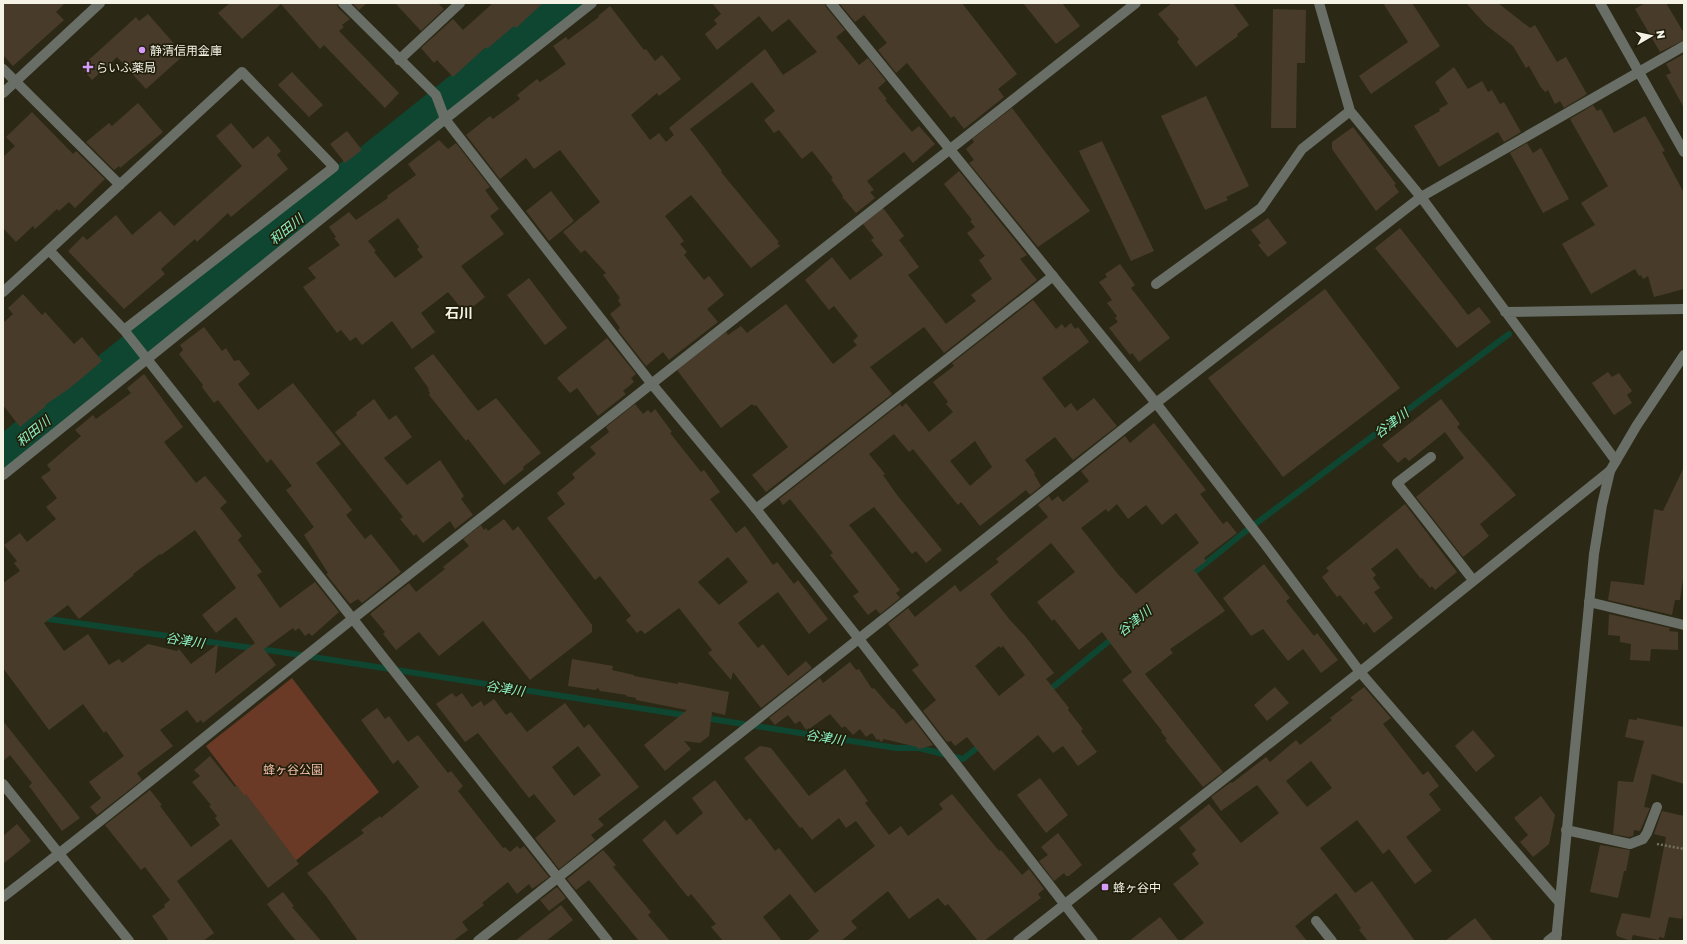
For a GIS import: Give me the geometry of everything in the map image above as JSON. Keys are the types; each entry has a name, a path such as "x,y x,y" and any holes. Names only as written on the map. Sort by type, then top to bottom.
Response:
{"street":[{"path":"3,92 100,3"},
{"path":"343,3 436,95 443,114 651,383 756,510 859,639 1093,941"},
{"path":"399,60 460,3"},
{"path":"3,475 443,114 592,3"},
{"path":"831,3 1156,403 1264,543 1360,672 1559,902"},
{"path":"3,897 651,383 1136,3"},
{"path":"1319,3 1350,111 1421,197 1616,461"},
{"path":"1600,3 1684,152"},
{"path":"478,941 1156,403 1421,197 1684,46"},
{"path":"3,69 120,185"},
{"path":"3,292 242,72 334,167 124,330"},
{"path":"1156,284 1261,208 1302,149 1350,111"},
{"path":"49,250 124,330 608,941"},
{"path":"756,510 1053,276"},
{"path":"1505,312 1684,309"},
{"path":"1548,941 1557,937 1559,902 1589,602 1595,547 1602,505 1610,471 1637,425 1684,355"},
{"path":"1431,457 1397,483 1473,580"},
{"path":"1018,941 1360,672 1610,471"},
{"path":"1589,602 1684,625"},
{"path":"3,784 60,853 129,941"},
{"path":"1566,830 1630,844 1643,839 1657,807"},
{"path":"1316,921 1332,941"}],"path":[{"path":"1643,839 1657,844 1684,849"}],"green space":[{"name":"蜂ヶ谷公園","path":"292,678 379,792 294,862 206,746"}],"building":[{"path":"3,3 65,3 56,12 64,20 13,66 3,55"},
{"path":"230,3 337,3 338,8 350,19 342,25 344,27 339,31 399,93 385,108 324,45 320,49 281,4 242,39 218,13"},
{"path":"352,3 367,3 359,10"},
{"path":"395,3 438,3 444,9 421,31"},
{"path":"493,3 543,3 516,28 514,26 487,49 486,47 453,77 437,60 434,63 421,48 453,19 463,30"},
{"path":"712,3 825,3 826,7 845,30 836,37 859,65 868,58 886,81 878,88 887,99 885,100 912,132 919,126 935,144 913,163 904,152 867,181 874,190 870,192 875,198 856,213 842,197 843,196 831,179 833,178 812,151 802,159 779,130 774,133 764,120 775,111 752,82 690,129 722,171 721,172 779,242 777,243 780,246 751,268 691,195 665,216 684,241 680,244 687,252 684,255 704,280 709,276 724,295 707,309 718,322 669,360 663,352 646,366 618,330 620,328 610,314 621,305 618,300 620,298 603,275 606,273 585,250 581,253 563,232 600,202 560,150 534,169 526,158 500,179 466,135 490,116 493,119 520,99 517,95 537,79 540,82 566,64 553,46 566,37 568,40 599,17 598,16 610,6 644,50 646,49 655,61 662,55 681,79 659,96 657,93 631,115 650,140 659,133 666,142 674,135 669,128 765,49 783,75 817,52 789,19 772,32 759,16 717,50 705,34 717,24 714,20 721,14"},
{"path":"839,3 962,3 1017,74 998,89 1004,97 964,129 954,116 951,118 907,63 896,73 878,50 887,43 864,15 855,22"},
{"path":"1023,3 1062,3 1080,26 1056,44"},
{"path":"1172,3 1233,3 1249,25 1237,34 1238,36 1196,67 1177,42 1179,39 1158,14"},
{"path":"1383,3 1412,3 1440,46 1371,94 1359,76 1408,42"},
{"path":"1466,3 1498,3 1530,28 1535,25 1557,62 1566,57 1587,94 1564,108 1560,101 1555,104 1548,90 1545,92 1540,86 1529,66 1526,68 1513,46 1486,25"},
{"path":"1645,3 1666,3 1684,33 1684,40 1660,52 1635,9"},
{"path":"1273,9 1306,10 1305,63 1297,63 1296,128 1271,128"},
{"path":"148,14 184,55 146,89 117,57 92,80 81,67 136,17 139,21"},
{"path":"1684,54 1684,108 1666,75 1671,73 1666,64"},
{"path":"1454,67 1468,89 1482,81 1488,92 1492,90 1500,104 1504,102 1521,132 1504,142 1498,132 1439,167 1414,126 1440,111 1439,109 1448,104 1435,82"},
{"path":"292,72 323,105 309,117 278,85"},
{"path":"1206,96 1249,186 1226,197 1228,200 1205,210 1161,116"},
{"path":"138,103 163,132 120,168 119,166 114,170 86,142 109,123 112,126"},
{"path":"1593,105 1597,111 1601,109 1614,133 1645,116 1665,151 1662,152 1684,193 1684,289 1654,297 1648,276 1643,279 1641,275 1639,276 1635,269 1591,294 1562,244 1595,225 1581,203 1608,186 1570,119"},
{"path":"1012,108 1090,211 1038,247 969,163 974,160 966,149 974,142 972,139"},
{"path":"32,112 73,154 76,151 105,179 75,208 69,202 59,211 57,209 35,229 33,226 16,242 3,228 3,157 15,146 6,137"},
{"path":"231,123 253,149 268,136 281,151 277,155 288,169 231,217 228,213 197,242 195,239 161,269 165,274 124,309 68,251 83,236 87,240 116,215 132,235 160,211 174,226 242,166 216,136"},
{"path":"1353,127 1396,184 1394,185 1399,192 1376,211 1332,149 1332,142"},
{"path":"347,131 362,150 345,163 330,144"},
{"path":"439,140 448,149 456,143 490,187 485,190 499,209 490,216 504,234 461,266 485,297 465,313 448,292 421,313 435,332 412,349 392,321 362,345 356,337 350,341 341,330 337,333 303,287 316,278 308,268 340,245 334,238 336,237 329,227 349,212 356,220 388,198 387,196 416,175 408,164","holes":["398,218 419,247 417,249 423,257 395,278 374,252 376,251 368,241"]},
{"path":"1102,141 1154,251 1131,261 1079,151"},
{"path":"1527,143 1533,153 1541,148 1569,199 1543,213 1510,153"},
{"path":"959,171 1027,255 1020,259 1037,280 944,353 924,327 870,367 892,394 766,492 752,475 788,447 756,405 754,406 752,404 721,428 677,370 726,332 728,335 741,326 747,333 786,304 833,364 857,345 853,341 858,336 834,306 829,310 805,280 832,257 850,280 883,255 871,240 874,238 863,224 883,208 904,236 899,240 919,267 908,275 946,324 976,301 971,295 992,279 979,260 985,256 967,233 975,227 970,221 972,220 944,184"},
{"path":"551,191 574,221 549,241 526,211"},
{"path":"1268,218 1287,243 1268,257 1258,245 1261,243 1251,230"},
{"path":"1400,228 1468,315 1479,307 1491,322 1457,348 1375,248"},
{"path":"1120,264 1135,285 1131,288 1170,338 1139,362 1132,353 1130,355 1109,328 1118,322 1115,318 1117,316 1107,303 1112,300 1099,282 1107,277 1105,274"},
{"path":"529,278 567,328 545,345 507,295"},
{"path":"1325,289 1400,388 1283,477 1208,378"},
{"path":"23,294 42,315 45,312 74,344 82,337 102,361 70,388 45,405 46,406 20,427 3,405 3,323 13,314 8,308"},
{"path":"1033,300 1056,329 1062,324 1065,328 1071,323 1075,329 1078,327 1089,342 1042,378 1065,408 1071,403 1077,411 1094,398 1117,426 1073,460 1055,437 1025,460 1035,473 1034,474 1041,486 1030,495 1026,490 980,526 961,502 958,505 913,449 909,452 894,434 869,454 885,474 883,475 897,495 942,550 926,563 916,551 912,554 874,507 849,525 900,590 896,593 900,598 880,614 876,609 868,615 853,596 859,592 830,555 833,553 790,499 783,505 779,499 900,404 902,407 906,403 929,432 953,412 946,404 948,402 933,382 954,366 952,363","holes":["975,441 992,467 970,486 950,461"]},
{"path":"204,327 222,351 226,348 234,361 239,360 250,374 238,384 258,410 293,383 341,444 316,463 352,510 346,515 365,539 371,534 401,572 362,603 358,599 350,604 326,574 328,573 304,535 314,527 286,490 292,486 271,459 267,463 218,400 214,403 202,387 203,385 179,354 183,350 180,345"},
{"path":"607,338 636,374 631,378 634,382 623,391 626,394 598,416 577,388 570,393 557,378"},
{"path":"433,354 478,411 496,398 541,453 504,485 468,439 466,441 429,395 429,389 414,368"},
{"path":"1608,372 1612,377 1619,373 1632,391 1627,395 1632,403 1614,415 1592,383"},
{"path":"144,374 183,427 164,442 196,483 205,476 227,502 220,508 242,536 238,540 262,572 257,575 280,608 315,582 339,612 312,636 309,633 305,636 299,628 295,631 293,628 264,649 276,665 203,723 201,720 197,723 187,710 160,730 173,746 137,773 142,780 97,815 90,807 101,798 89,782 124,756 106,731 104,733 83,704 49,730 3,668 3,583 20,571 14,563 17,561 4,545 20,533 27,542 56,519 46,507 57,498 41,477 51,470 47,465 81,436 75,430 93,415 96,419 131,393 127,388","holes":["195,530 236,588 202,615 216,633 236,617 255,643 215,674 218,644 191,664 179,649 177,651 148,644 122,663 119,659 109,665 88,634 64,651 44,623 68,605 79,619 134,575 133,574"]},
{"path":"374,399 389,420 396,415 412,437 384,458 407,485 440,460 464,496 461,499 473,515 455,529 450,521 423,543 416,534 414,536 400,519 403,517 335,432 357,415 356,413"},
{"path":"1441,399 1460,424 1457,427 1516,495 1480,524 1489,536 1463,557 1416,497 1464,458 1445,432 1409,461 1405,457 1398,463 1382,445"},
{"path":"635,404 643,414 648,410 651,413 655,409 672,432 670,433 701,472 704,470 720,492 710,499 736,533 745,526 773,565 777,562 794,584 798,580 828,619 809,634 778,592 738,623 758,648 763,644 788,676 806,661 812,668 761,708 733,672 731,680 708,653 712,650 679,608 645,634 641,630 637,633 626,620 631,616 600,576 595,580 547,518 565,504 557,493 575,478 572,474 596,454 590,447 609,432 606,427","holes":["728,557 748,582 719,605 698,582"]},
{"path":"1154,423 1206,490 1200,494 1223,524 1227,521 1237,533 1204,558 1206,561 1194,570 1225,611 1170,649 1173,653 1145,674 1223,772 1203,787 1165,740 1167,739 1161,732 1162,731 1122,680 1132,672 1102,632 1079,650 1054,619 1052,621 1037,602 1075,572 1051,543 990,594 1054,673 1046,679 1069,708 1068,710 1083,729 1081,731 1097,752 1078,766 1063,746 1053,753 1038,735 994,771 967,737 955,746 951,741 947,742 923,711 936,700 912,670 919,665 888,624 908,608 915,617 955,585 960,592 999,562 996,559 1048,517 1038,505 1049,496 1052,501 1058,496 1063,502 1089,481 1081,471 1125,436 1130,443","holes":["1117,504 1128,519 1146,505 1162,525 1176,513 1199,543 1136,594 1121,578 1081,528 1106,509 1108,512","999,646 1001,648 1003,646 1025,675 999,696 975,666"]},
{"path":"1684,467 1684,572 1680,600 1675,600 1672,615 1608,600 1611,581 1644,585 1654,509 1663,511"},
{"path":"1405,504 1457,572 1435,590 1432,586 1430,588 1422,578 1421,579 1397,548 1371,569 1376,575 1373,578 1380,588 1374,592 1393,618 1374,633 1366,622 1364,625 1340,595 1337,597 1322,577 1329,571 1326,568"},
{"path":"504,519 513,531 518,526 592,625 592,632 530,680 483,621 439,656 419,632 396,650 383,634 385,632 370,614 409,583 416,592 445,569 443,567 469,546 463,539 481,525 484,530 486,528 488,531"},
{"path":"1264,564 1290,598 1286,601 1314,636 1317,633 1338,660 1321,673 1303,649 1288,661 1263,629 1251,636 1223,598"},
{"path":"1609,614 1670,628 1669,631 1678,632 1678,650 1651,649 1650,661 1630,660 1631,644 1620,642 1620,636 1608,635"},
{"path":"572,659 613,666 612,670 634,676 678,684 678,682 729,692 725,715 712,712 709,736 700,743 684,741 691,749 665,771 644,745 687,710 636,700 636,698 625,696 627,695 600,691 598,688 595,690 568,686"},
{"path":"850,662 856,670 859,669 872,689 874,688 906,724 913,719 933,745 919,749 917,747 884,739 881,742 879,739 877,740 872,733 866,737 860,729 853,735 845,726 842,728 830,714 806,730 800,721 795,724 788,715 775,725 769,718 820,678 823,683"},
{"path":"1275,687 1289,703 1267,721 1254,705"},
{"path":"1364,687 1391,718 1383,724 1423,775 1428,771 1439,786 1429,794 1441,810 1406,837 1432,871 1415,884 1389,849 1383,854 1357,820 1320,848 1355,893 1372,881 1415,941 1368,941 1359,930 1361,928 1336,893 1295,926 1307,941 1181,941 1204,923 1173,884 1199,864 1192,854 1196,850 1179,828 1209,804 1241,843 1279,813 1257,785 1221,811 1211,797 1266,757 1270,762 1296,740 1300,745 1332,720 1330,718 1353,700 1350,698","holes":["1311,761 1332,788 1307,807 1286,781"]},
{"path":"452,693 456,697 462,693 472,707 481,701 484,706 494,699 506,715 511,712 527,732 565,703 584,728 589,724 639,787 598,819 604,825 591,835 595,840 559,869 535,838 556,821 534,794 529,798 478,733 465,742 436,704","holes":["578,746 601,775 574,796 552,767"]},
{"path":"377,708 385,719 389,716 408,742 418,735 448,773 451,771 463,786 458,791 503,848 505,847 510,852 517,846 520,849 524,846 549,877 532,889 529,884 517,894 508,882 482,903 484,905 462,922 468,930 453,941 358,941 326,896 307,873 364,833 361,830 380,816 381,818 419,787 398,760 393,764 361,720"},
{"path":"1637,718 1684,727 1684,784 1652,774 1644,807 1650,808 1640,831 1634,830 1633,836 1629,837 1613,834 1618,781 1633,782 1644,741 1625,737 1629,719 1637,720"},
{"path":"3,721 80,818 62,831 29,786 32,783 10,755 3,761"},
{"path":"1473,730 1495,756 1476,772 1455,746"},
{"path":"760,746 771,748 809,796 845,769 868,801 865,803 889,835 901,826 908,836 943,809 939,804 952,794 999,851 1001,850 1022,875 1029,869 1044,889 1038,894 1041,898 984,941 978,941 948,904 945,906 938,898 909,919 888,891 851,921 857,928 841,941 807,941 819,931 790,894 763,917 782,941 723,941 711,927 716,924 691,894 688,897 642,840 665,820 677,835 703,813 692,798 715,780 746,821 750,818 775,851 779,848 815,893 875,846 856,821 846,828 839,818 812,840 802,827 800,828 744,758"},
{"path":"210,756 235,787 237,785 244,795 246,794 299,864 268,888 231,839 177,881 214,933 203,941 169,941 152,916 165,907 164,905 170,900 145,867 141,870 105,825 150,790 162,805 160,806 191,847 220,825 215,818 217,816 209,806 211,805 192,782 200,776 194,770"},
{"path":"1040,778 1068,815 1046,833 1017,795"},
{"path":"1541,796 1555,815 1549,844 1533,857 1520,842 1528,835 1514,818"},
{"path":"1662,811 1684,816 1684,910 1682,919 1669,917 1664,938 1659,937 1659,940 1633,935 1631,941 1617,936 1616,932 1622,913 1650,918 1666,837 1654,834"},
{"path":"17,824 31,841 3,864 3,836"},
{"path":"1058,833 1082,865 1069,876 1066,876 1064,873 1054,881 1039,861 1048,855 1041,847"},
{"path":"1600,845 1630,850 1626,871 1624,871 1618,898 1590,892"},
{"path":"603,850 616,865 613,867 651,912 648,915 670,941 639,941 589,880 576,890 567,879"},
{"path":"557,887 566,898 549,911 540,900"},
{"path":"283,892 294,906 292,907 321,941 296,941 286,929 267,904"},
{"path":"561,905 573,920 546,941 515,941"},
{"path":"1160,917 1179,941 1129,941"},
{"path":"1475,918 1493,941 1445,941"}],"waterway":[{"name":"和田川","path":"3,455 570,3"},
{"name":"谷津川","path":"1190,576 1242,534 1509,334"},
{"name":"谷津川","path":"42,618 281,652 690,716"},
{"name":"谷津川","path":"1047,692 1114,637"},
{"name":"谷津川","path":"705,718 896,748 919,748 963,759 982,744"}],"place":[{"name":"静清信用金庫","path":"142,50"},
{"name":"らいふ薬局","path":"88,67"},
{"name":"蜂ヶ谷中","path":"1105,887"}],"district":[{"name":"石川","path":"459,312"}]}
